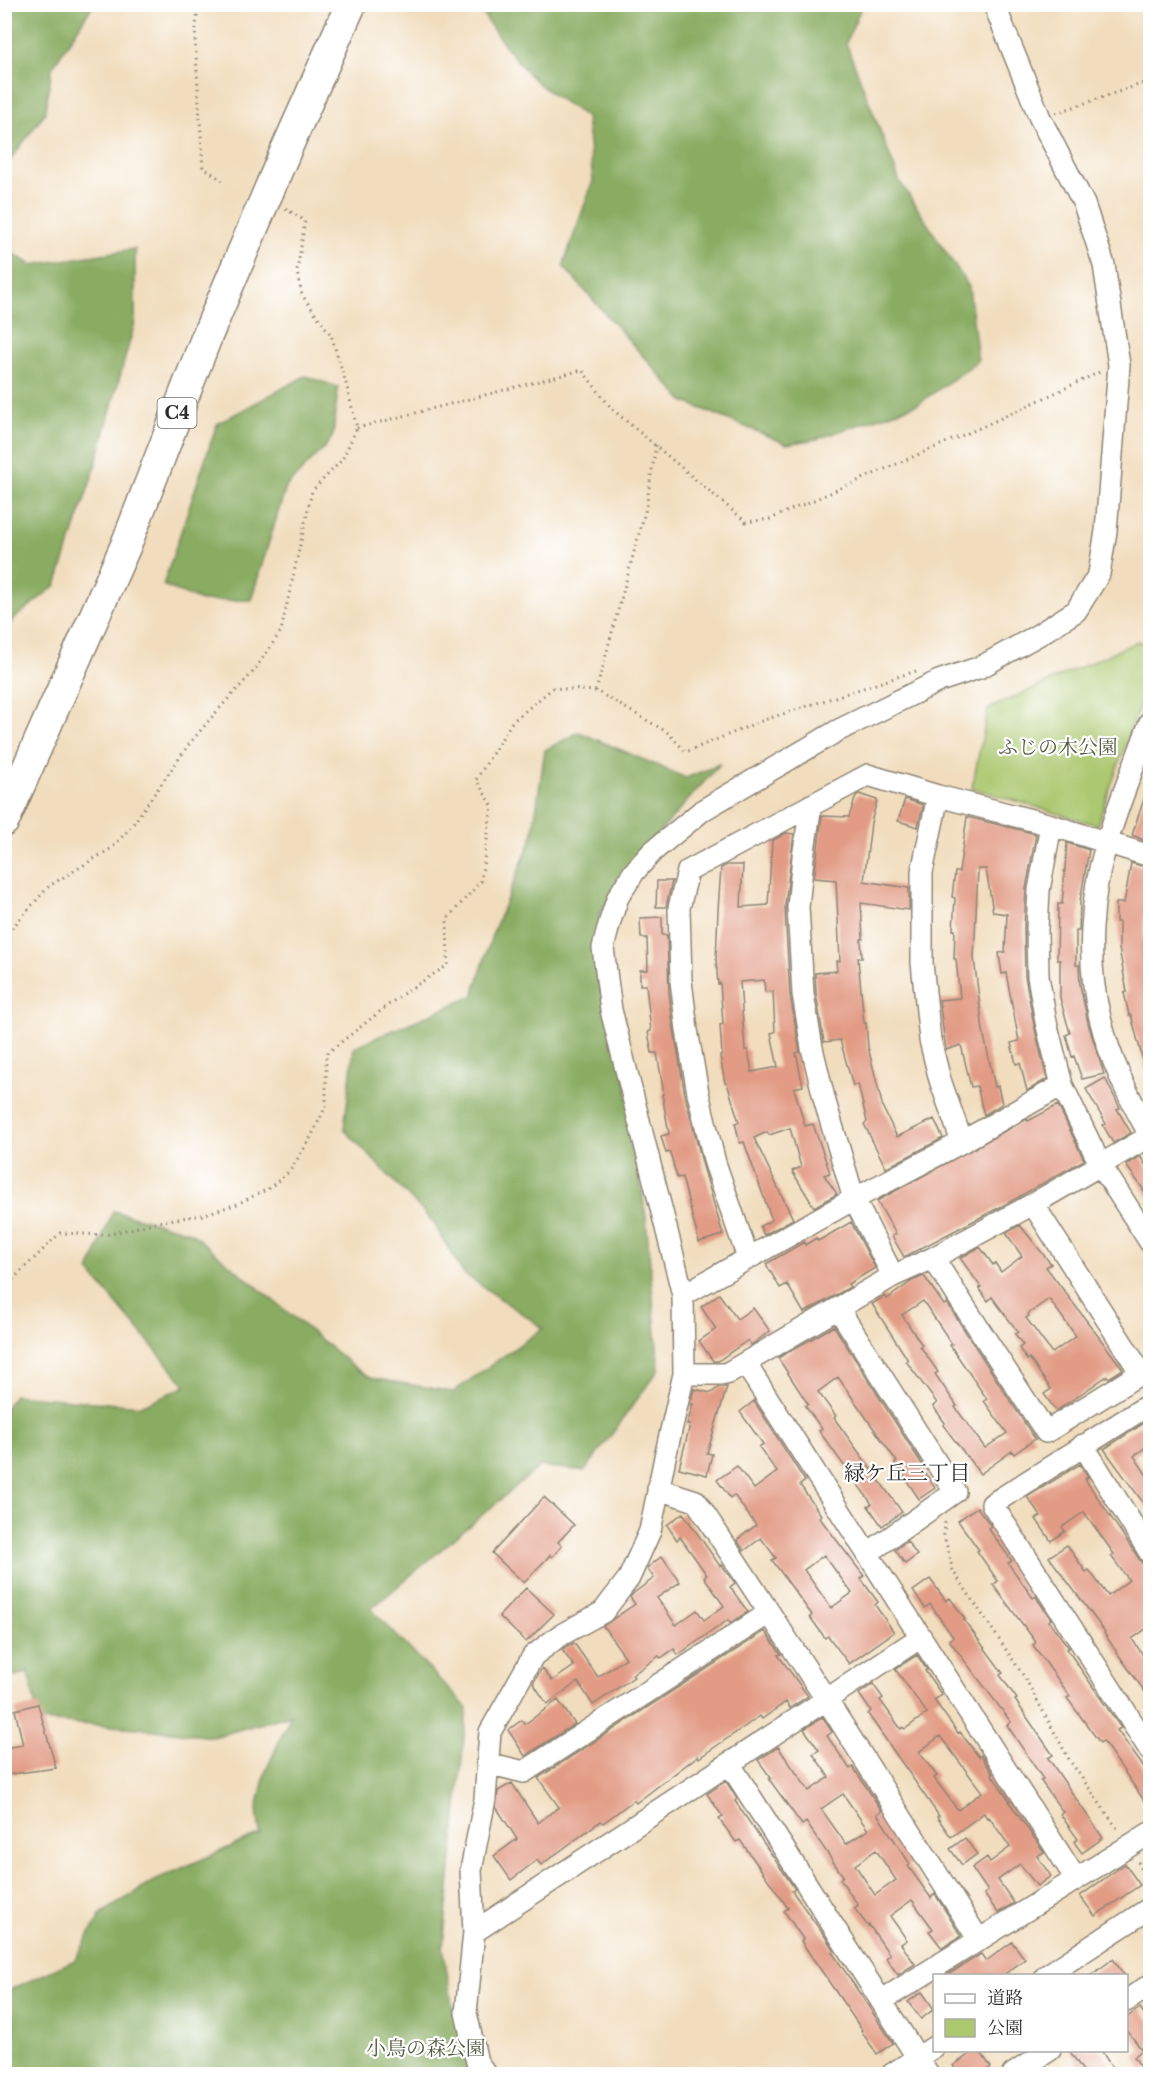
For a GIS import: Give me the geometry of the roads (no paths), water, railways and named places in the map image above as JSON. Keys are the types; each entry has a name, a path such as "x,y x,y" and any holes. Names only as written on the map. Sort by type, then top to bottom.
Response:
{"highway":[{"name":"C4","path":"4,821 126,545 207,336 351,4"}],"street":[{"path":"486,2074 477,2062 466,2013 474,1932 471,1870 485,1799 490,1732 533,1656 559,1636 603,1612 629,1578 650,1531 684,1374 683,1295 611,1010 603,948 618,897 634,872 653,851 703,810 837,731 939,681 981,667 1038,635 1077,611 1099,574 1105,542 1119,365 1104,265 1084,204 1040,118 994,4"},
{"path":"684,1374 726,1374 893,1276 933,1258 1033,1204 1150,1135 1130,1099 1111,1056 1093,977 1095,899 1107,842 1150,722"},
{"path":"748,1258 715,1163 698,1094 681,981 679,908 687,871 868,775 938,796 1051,825 1150,856"},
{"path":"938,796 922,873 921,963 930,1040 940,1080 962,1143"},
{"path":"811,806 798,907 803,994 812,1048 825,1102 854,1199 893,1276"},
{"path":"1051,825 1039,890 1038,976 1046,1022 1062,1085 1100,1164 1150,1242"},
{"path":"683,1295 854,1199 962,1143 1062,1085"},
{"path":"933,1258 1046,1432 1141,1373 1033,1204"},
{"path":"838,1308 955,1492 868,1553"},
{"path":"745,1363 1076,1880"},
{"path":"1150,1404 992,1504 1150,1750"},
{"path":"1083,1445 1150,1553"},
{"path":"658,1490 696,1501 826,1699 979,1940"},
{"path":"487,1763 524,1772 770,1613"},
{"path":"474,1932 921,1637"},
{"path":"729,1763 881,2001 927,2060 892,2074"},
{"path":"881,2001 1150,1833"},
{"path":"1049,1974 1150,1908"},
{"path":"1128,2000 1150,1985"},
{"path":"1013,2074 1047,2052"}],"district":[{"name":"緑ケ丘三丁目","path":"907,1473"}],"park label":[{"name":"ふじの木公園","path":"1058,747"},
{"name":"小鳥の森公園","path":"426,2048"}]}
